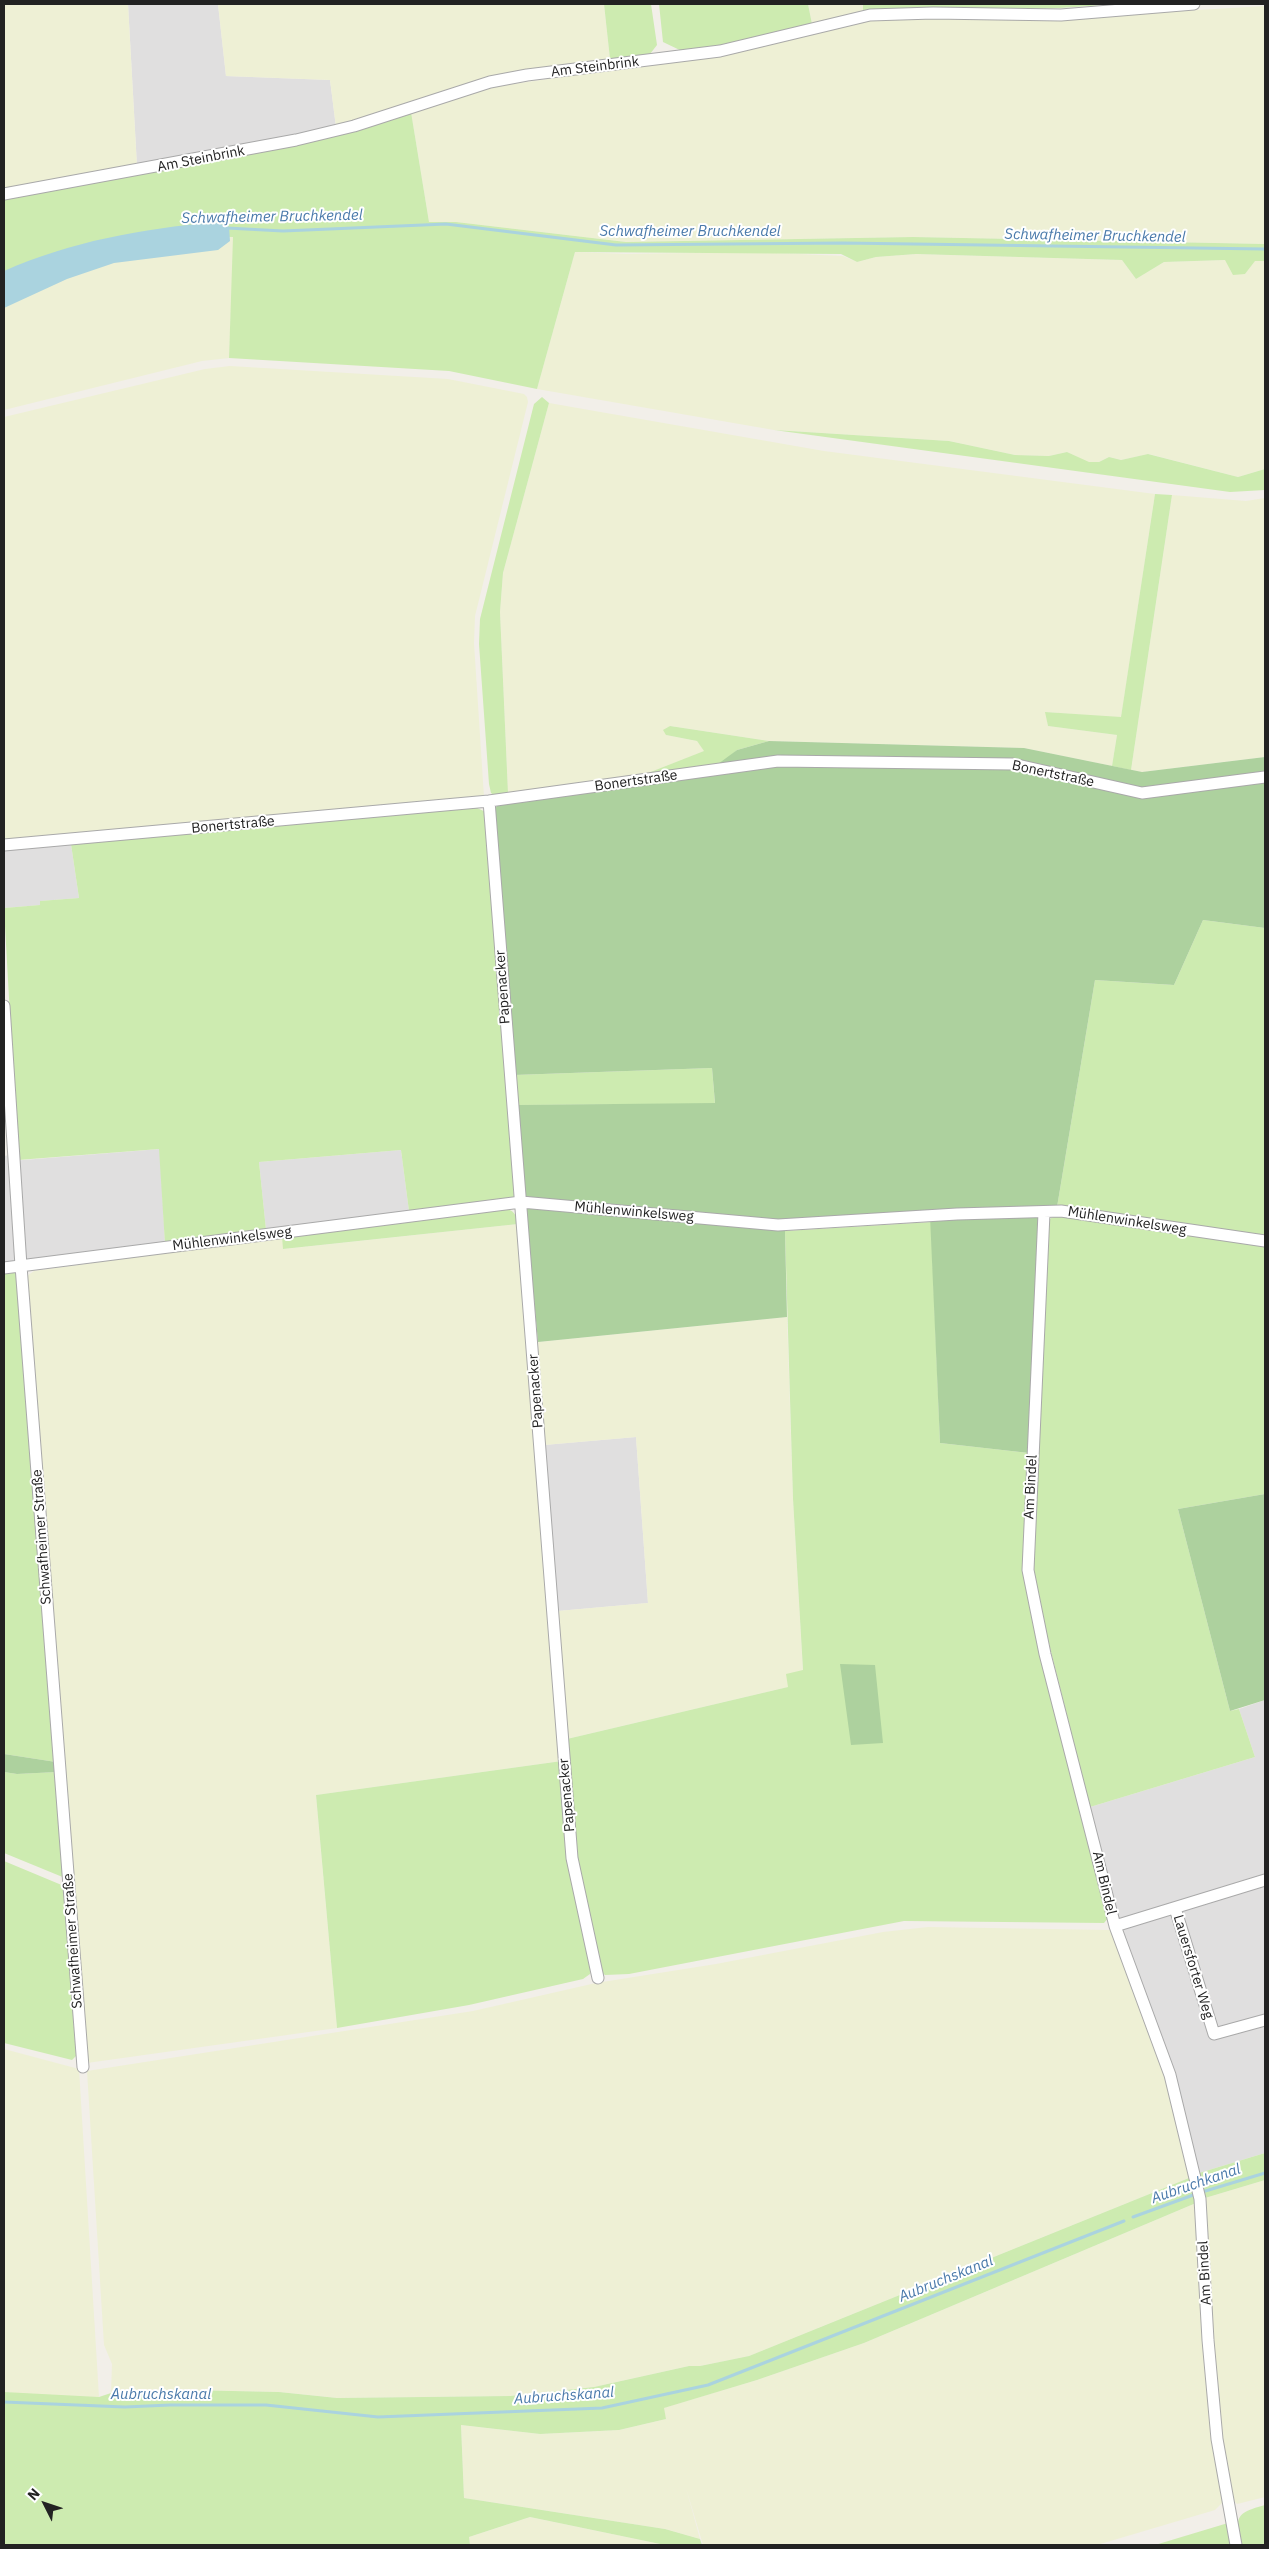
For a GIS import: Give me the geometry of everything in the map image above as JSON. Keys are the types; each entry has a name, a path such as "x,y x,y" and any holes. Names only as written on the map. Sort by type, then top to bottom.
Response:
{"street":[{"name":"Am Steinbrink","path":"4,194 296,140 354,126 490,82 527,75 720,51 870,15 933,13 1061,15 1194,4"},
{"name":"Bonertstraße","path":"4,845 489,801 778,761 1013,764 1142,793 1265,777"},
{"name":"Papenacker","path":"489,801 572,1858 598,1978"},
{"name":"Schwafheimer Straße","path":"4,1006 21,1266 83,2068"},
{"name":"Mühlenwinkelsweg","path":"4,1268 521,1202 778,1225 957,1214 1044,1213 1061,1211 1265,1241"},
{"name":"Am Bindel","path":"1044,1213 1028,1570 1045,1654 1115,1926 1170,2075 1200,2198 1208,2340 1217,2439 1236,2545"},
{"path":"1115,1926 1265,1880"},
{"name":"Lauersforter Weg","path":"1175,1908 1214,2034 1265,2020"}],"shaded area":[{"path":"128,4 218,4 226,76 330,80 336,127 137,167"},
{"path":"71,844 79,898 41,901 41,905 4,908 4,850"},
{"path":"160,1149 165,1244 4,1262 4,1156 10,1155 11,1161"},
{"path":"401,1150 409,1211 266,1230 259,1162"},
{"path":"636,1437 648,1603 558,1611 544,1445"},
{"path":"1265,1700 1265,2153 1199,2173 1116,1915 1090,1807 1255,1757 1239,1709"}],"green space":[{"path":"4,4 128,4 137,167 4,190"},
{"path":"218,4 604,4 610,59 526,72 336,127 330,80 226,76"},
{"path":"604,4 651,4 657,45 650,54 610,59"},
{"path":"659,4 808,4 812,24 686,53 663,42"},
{"path":"808,4 863,4 863,12 812,24"},
{"path":"863,4 1117,4 1060,8 863,12"},
{"path":"1265,6 1265,244 913,237 626,242 456,222 429,222 411,112 492,87 654,64 869,19 934,16 1062,18"},
{"path":"411,112 429,222 456,222 626,242 913,237 1265,244 1265,261 1255,261 1245,274 1233,275 1225,260 1164,262 1136,279 1122,260 916,254 876,257 857,262 841,254 575,252 537,389 449,371 229,358 233,237 190,236 4,285 4,198"},
{"path":"190,236 234,237 229,358 202,361 4,410 4,285"},
{"path":"575,252 626,254 754,252 843,256 857,262 876,257 916,254 1122,260 1136,279 1164,262 1226,260 1245,274 1255,260 1265,261 1265,469 1238,477 1149,454 1121,460 1109,457 1097,463 1087,462 1067,452 1049,456 1015,455 949,441 774,430 537,389"},
{"path":"230,366 448,379 524,394 527,397 528,402 475,616 474,643 484,797 4,840 4,417 205,369"},
{"path":"542,397 549,403 503,573 500,612 508,793 495,796 491,793 489,784 479,644 480,619 534,404"},
{"path":"549,403 824,451 1155,494 1121,718 1046,712 1048,726 1117,735 1112,766 1024,748 769,741 670,726 666,735 697,741 705,751 648,773 508,793 500,612 503,573"},
{"path":"774,430 949,441 1015,455 1049,456 1067,452 1089,462 1099,462 1109,457 1121,460 1148,454 1238,477 1265,469 1265,490 1230,492"},
{"path":"1155,494 1172,495 1131,770 1112,766 1117,735 1048,726 1045,712 1121,717"},
{"path":"1172,495 1246,501 1265,498 1265,757 1142,772 1131,770"},
{"path":"670,726 769,741 737,750 719,766 648,773 704,751 697,741 666,735 663,730"},
{"path":"769,741 1024,748 1142,772 1265,757 1265,928 1203,920 1174,985 1095,980 1057,1207 1038,1217 1029,1453 940,1443 930,1216 779,1226 785,1231 787,1317 538,1342 516,1105 715,1103 712,1068 514,1075 492,814 498,804 718,764 737,750"},
{"path":"475,807 490,814 514,1197 409,1211 401,1150 259,1162 266,1230 165,1244 159,1149 18,1160 4,908 40,905 40,901 79,898 71,844"},
{"path":"1203,920 1265,928 1265,1235 1057,1207 1095,980 1174,985"},
{"path":"712,1068 715,1104 516,1105 514,1075"},
{"path":"503,1208 514,1213 518,1224 283,1249 282,1237"},
{"path":"1057,1216 1265,1244 1265,1494 1178,1509 1230,1711 1239,1709 1255,1757 1090,1807 1038,1600 1033,1568 1045,1226 1051,1218"},
{"path":"931,1222 940,1443 1029,1453 1024,1571 1109,1917 1104,1923 904,1921 629,1974 605,1975 601,1972 576,1863 567,1739 788,1687 786,1674 803,1670 793,1499 785,1231"},
{"path":"518,1224 562,1761 316,1795 337,2028 87,2063 27,1276 34,1271 282,1237 284,1249"},
{"path":"4,1273 18,1273 56,1762 4,1754"},
{"path":"787,1317 793,1499 803,1671 788,1687 567,1739 558,1611 648,1603 636,1437 544,1445 538,1342"},
{"path":"1265,1494 1265,1700 1230,1711 1178,1509"},
{"path":"840,1664 875,1665 883,1743 851,1745"},
{"path":"4,1754 56,1762 57,1772 17,1774 4,1772"},
{"path":"562,1761 591,1967 590,1974 583,1979 469,2005 337,2028 316,1795"},
{"path":"4,1772 17,1774 57,1772 65,1878 4,1853"},
{"path":"4,1861 64,1886 76,2056 72,2060 4,2043"},
{"path":"928,1927 1110,1930 1114,1934 1166,2076 1189,2178 749,2356 700,2366 689,2366 594,2387 510,2396 337,2398 279,2392 186,2390 111,2393 112,2364 104,2345 87,2071 473,2011 596,1983 716,1964 883,1932"},
{"path":"4,2049 79,2069 99,2397 70,2399 4,2392"},
{"path":"1265,2153 1265,2180 1205,2198 1199,2173"},
{"path":"1189,2178 1196,2203 864,2343 757,2380 664,2408 666,2419 619,2430 540,2434 461,2425 464,2498 665,2529 700,2539 702,2545 665,2545 530,2517 469,2537 470,2545 4,2545 4,2392 99,2397 111,2393 186,2390 279,2392 337,2398 510,2396 594,2387 689,2366 700,2366 749,2356"},
{"path":"1265,2180 1265,2497 1237,2504 1233,2500 1219,2421 1211,2339 1205,2198"},
{"path":"1196,2203 1223,2496 1222,2503 1215,2510 1097,2545 703,2545 686,2488 700,2539 665,2529 464,2498 461,2425 540,2434 619,2430 666,2419 663,2408 757,2380 864,2343"},
{"path":"1265,2505 1265,2545 1240,2545 1238,2522 1240,2517 1248,2511"},
{"path":"530,2517 665,2545 470,2545 469,2537"},
{"path":"1228,2523 1231,2545 1155,2545"}],"water":[{"path":"215,222 229,227 230,241 218,250 114,263 67,279 4,308 4,271 81,244 161,228"}],"waterway":[{"name":"Schwafheimer Bruchkendel","path":"227,228 283,231 446,224 616,245 843,243 1265,249"},
{"name":"Aubruchkanal","path":"1202,2192 1265,2173"},
{"name":"Aubruchkanal","path":"1133,2217 1196,2194"},
{"name":"Aubruchskanal","path":"4,2402 125,2407 266,2405 378,2417 602,2408 708,2385 1124,2221"}]}
